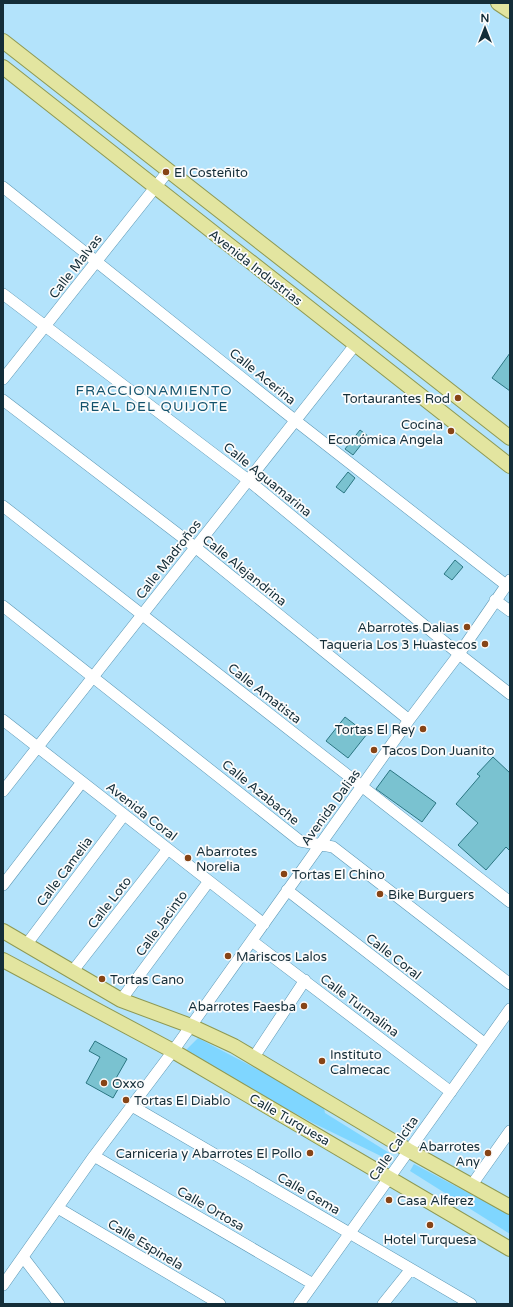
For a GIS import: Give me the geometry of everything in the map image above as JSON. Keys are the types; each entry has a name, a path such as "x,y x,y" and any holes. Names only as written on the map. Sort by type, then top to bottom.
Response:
{"main road":[{"path":"498,3 510,12"},
{"name":"Avenida Industrias","path":"3,42 510,438"},
{"name":"Avenida Industrias","path":"3,66 510,466"},
{"path":"3,932 122,1000 191,1026 254,1057 408,1150 510,1208"},
{"name":"Calle Turquesa","path":"3,960 173,1051 510,1249"}],"street":[{"name":"Calle Malvas","path":"3,379 168,170"},
{"name":"Calle Acerina","path":"3,187 296,421 508,582"},
{"name":"Calle Aguamarina","path":"3,294 248,480 459,654 510,694"},
{"name":"Calle Madroños","path":"3,792 355,345"},
{"name":"Calle Alejandrina","path":"3,400 195,547 409,720"},
{"name":"Calle Amatista","path":"3,506 510,902"},
{"name":"Avenida Dalias","path":"3,1284 94,1156 191,1026 409,720 459,654 508,582"},
{"path":"495,600 510,611"},
{"name":"Calle Azabache","path":"3,606 300,841 333,847 510,984"},
{"name":"Avenida Coral","path":"3,720 264,924"},
{"path":"3,885 82,782"},
{"name":"Calle Camelia","path":"26,945 124,815"},
{"name":"Calle Loto","path":"72,972 168,849"},
{"name":"Calle Jacinto","path":"122,1000 209,881"},
{"name":"Calle Coral","path":"287,890 484,1043"},
{"name":"Calle Turmalina","path":"252,940 450,1092"},
{"path":"254,1057 304,980"},
{"name":"Calle Calcita","path":"299,1304 484,1043 510,1009"},
{"name":"Calle Gema","path":"132,1106 467,1303"},
{"path":"471,1186 510,1131"},
{"name":"Calle Ortosa","path":"94,1156 313,1284"},
{"name":"Calle Espinela","path":"58,1208 220,1304"},
{"path":"23,1257 59,1304"},
{"path":"384,1304 411,1269"}],"shaded area":[{"path":"198,1038 323,1104 325,1113 391,1154 389,1160 313,1123 183,1053"},
{"path":"414,1164 510,1215 510,1234 410,1171"}],"building":[{"path":"510,353 510,391 492,378"},
{"path":"360,430 368,436 353,455 345,449"},
{"path":"348,472 355,478 344,493 336,487"},
{"path":"455,560 463,567 452,580 444,574"},
{"path":"345,717 367,734 348,758 326,741"},
{"path":"493,757 510,773 510,851 506,847 486,870 458,845 478,823 456,804 480,776 477,774"},
{"path":"390,770 436,803 422,822 376,789"},
{"path":"95,1041 127,1059 115,1080 121,1084 113,1098 86,1083 100,1057 89,1051"}],"place":[{"name":"El Costeñito","path":"166,172"},
{"name":"Tortaurantes Rod","path":"458,398"},
{"name":"Cocina Económica Angela","path":"451,431"},
{"name":"Abarrotes Dalias","path":"467,627"},
{"name":"Taqueria Los 3 Huastecos","path":"485,644"},
{"name":"Tortas El Rey","path":"423,729"},
{"name":"Tacos Don Juanito","path":"374,750"},
{"name":"Abarrotes Norelia","path":"188,858"},
{"name":"Tortas El Chino","path":"284,874"},
{"name":"Bike Burguers","path":"380,894"},
{"name":"Mariscos Lalos","path":"228,956"},
{"name":"Tortas Cano","path":"102,979"},
{"name":"Abarrotes Faesba","path":"304,1006"},
{"name":"Instituto Calmecac","path":"322,1061"},
{"name":"Oxxo","path":"104,1083"},
{"name":"Tortas El Diablo","path":"126,1100"},
{"name":"Carniceria y Abarrotes El Pollo","path":"310,1153"},
{"name":"Abarrotes Any","path":"488,1153"},
{"name":"Casa Alferez","path":"389,1200"},
{"name":"Hotel Turquesa","path":"430,1225"}],"district":[{"name":"FRACCIONAMIENTO REAL DEL QUIJOTE","path":"154,398"}]}
